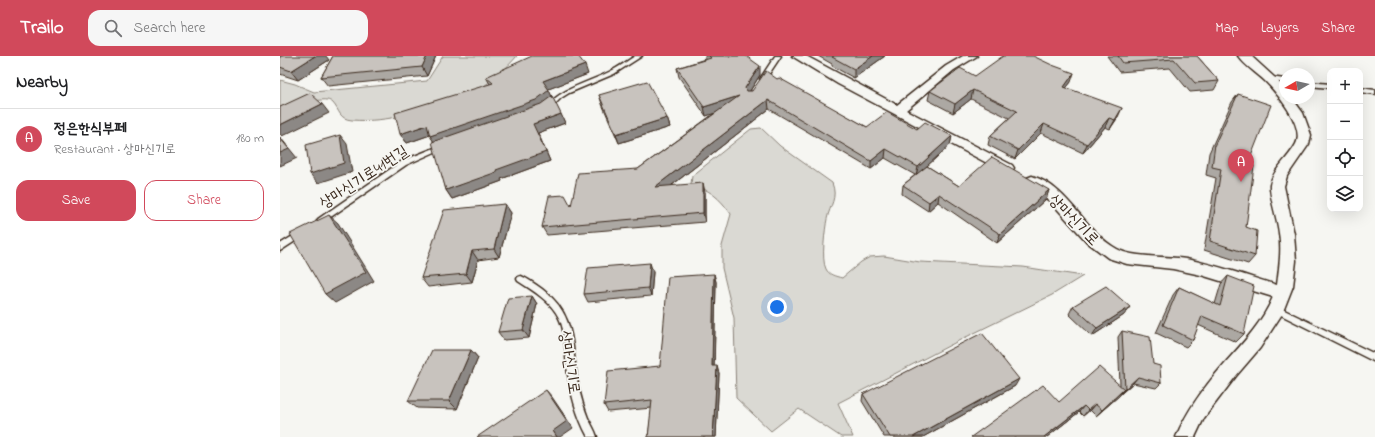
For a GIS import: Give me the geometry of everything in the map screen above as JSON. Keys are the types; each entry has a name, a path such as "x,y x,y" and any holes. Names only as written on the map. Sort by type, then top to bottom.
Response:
{"street":[{"name":"상마신기로","path":"798,56 973,149 1051,193 1090,237 1102,248 1114,255 1127,258 1174,263 1214,271 1282,293"},
{"path":"898,110 950,68 971,56"},
{"path":"1244,56 1270,79 1279,90"},
{"path":"1185,437 1198,412 1230,370 1254,343 1276,310 1285,286 1288,261 1287,234 1277,186 1281,175 1303,144 1305,135 1296,112 1290,104"}],"lane":[{"path":"543,111 567,92 612,73 639,56"},
{"path":"758,86 778,56"},
{"path":"1270,79 1279,80"},
{"path":"1315,85 1327,86"},
{"path":"1363,90 1375,92"},
{"name":"상마신기로41번길","path":"315,224 404,162 447,145"},
{"name":"상마신기로41번길","path":"280,248 309,228"},
{"name":"상마신기로","path":"521,279 542,293 556,307 562,316 567,328 574,387 578,406 593,437"},
{"path":"1276,310 1375,358"}],"shaded area":[{"path":"443,56 517,56 499,74 478,90 445,103 406,115 379,120 352,120 342,116 333,103 328,100 322,100 299,107 280,117 280,80 295,84 314,92 427,81"},
{"path":"761,128 780,146 832,183 834,188 834,197 828,214 824,237 824,259 826,269 832,275 842,278 861,262 870,257 884,256 920,262 1023,267 1083,276 1052,295 964,338 838,403 853,437 841,437 799,409 771,431 736,398 734,318 722,268 722,246 731,214 714,195 691,184 692,176 751,129"}],"building":[{"path":"280,56 315,56 291,71 280,67"},
{"path":"333,56 427,56 422,67 321,77"},
{"path":"532,56 578,56 585,65 543,81 549,90 536,100 430,136 427,125 400,134 395,113 493,83 486,77"},
{"path":"709,56 746,56 760,66 745,88 746,91 752,91 766,71 777,79 779,78 867,127 887,112 917,129 925,122 952,136 918,167 886,149 871,161 768,100 655,187 703,183 703,213 542,227 549,196 565,195 571,206 578,173 638,169 739,96 704,107 677,68 711,58"},
{"path":"873,56 854,69 832,57"},
{"path":"1003,56 1033,56 1074,73 1064,87 1122,108 1115,120 1109,118 1087,144 1044,124 1018,150 990,136 1017,111 973,90 955,104 930,91 960,68 975,76"},
{"path":"1118,56 1197,56 1219,81 1195,83 1174,59 1123,63"},
{"path":"647,81 667,118 616,134 599,95"},
{"path":"310,93 322,104 280,125 280,107"},
{"path":"1238,94 1271,105 1248,164 1254,166 1246,227 1257,231 1255,256 1210,241 1221,169 1212,167 1215,144"},
{"path":"552,96 561,114 533,124 546,152 496,170 497,172 446,190 432,142 541,104"},
{"path":"340,135 344,163 310,174 306,145"},
{"path":"280,138 289,149 280,153"},
{"path":"992,157 1049,190 1000,234 939,194 929,202 903,185 927,166 959,186"},
{"path":"505,204 494,249 472,251 466,274 421,278 444,210"},
{"path":"329,215 366,272 325,294 290,234"},
{"path":"650,263 648,288 584,294 588,268"},
{"path":"714,274 712,366 717,366 713,437 648,437 652,400 604,405 608,371 660,366 668,277"},
{"path":"1228,276 1254,286 1244,334 1202,316 1193,340 1163,325 1179,287 1220,306"},
{"path":"1106,286 1130,307 1097,328 1073,306"},
{"path":"532,296 523,330 498,332 508,298"},
{"path":"1122,331 1150,337 1153,364 1160,366 1161,383 1138,377 1125,389"},
{"path":"982,333 1019,379 913,437 890,437 863,394"},
{"path":"432,350 471,350 449,401 408,401"},
{"path":"1099,367 1124,389 1102,410 1095,404 1088,410 1084,406 1044,437 971,437 1043,385 1059,402"},
{"path":"546,390 567,421 553,431 557,437 477,437"}],"place":[{"name":"정은한식부페","path":"1241,182"}]}
